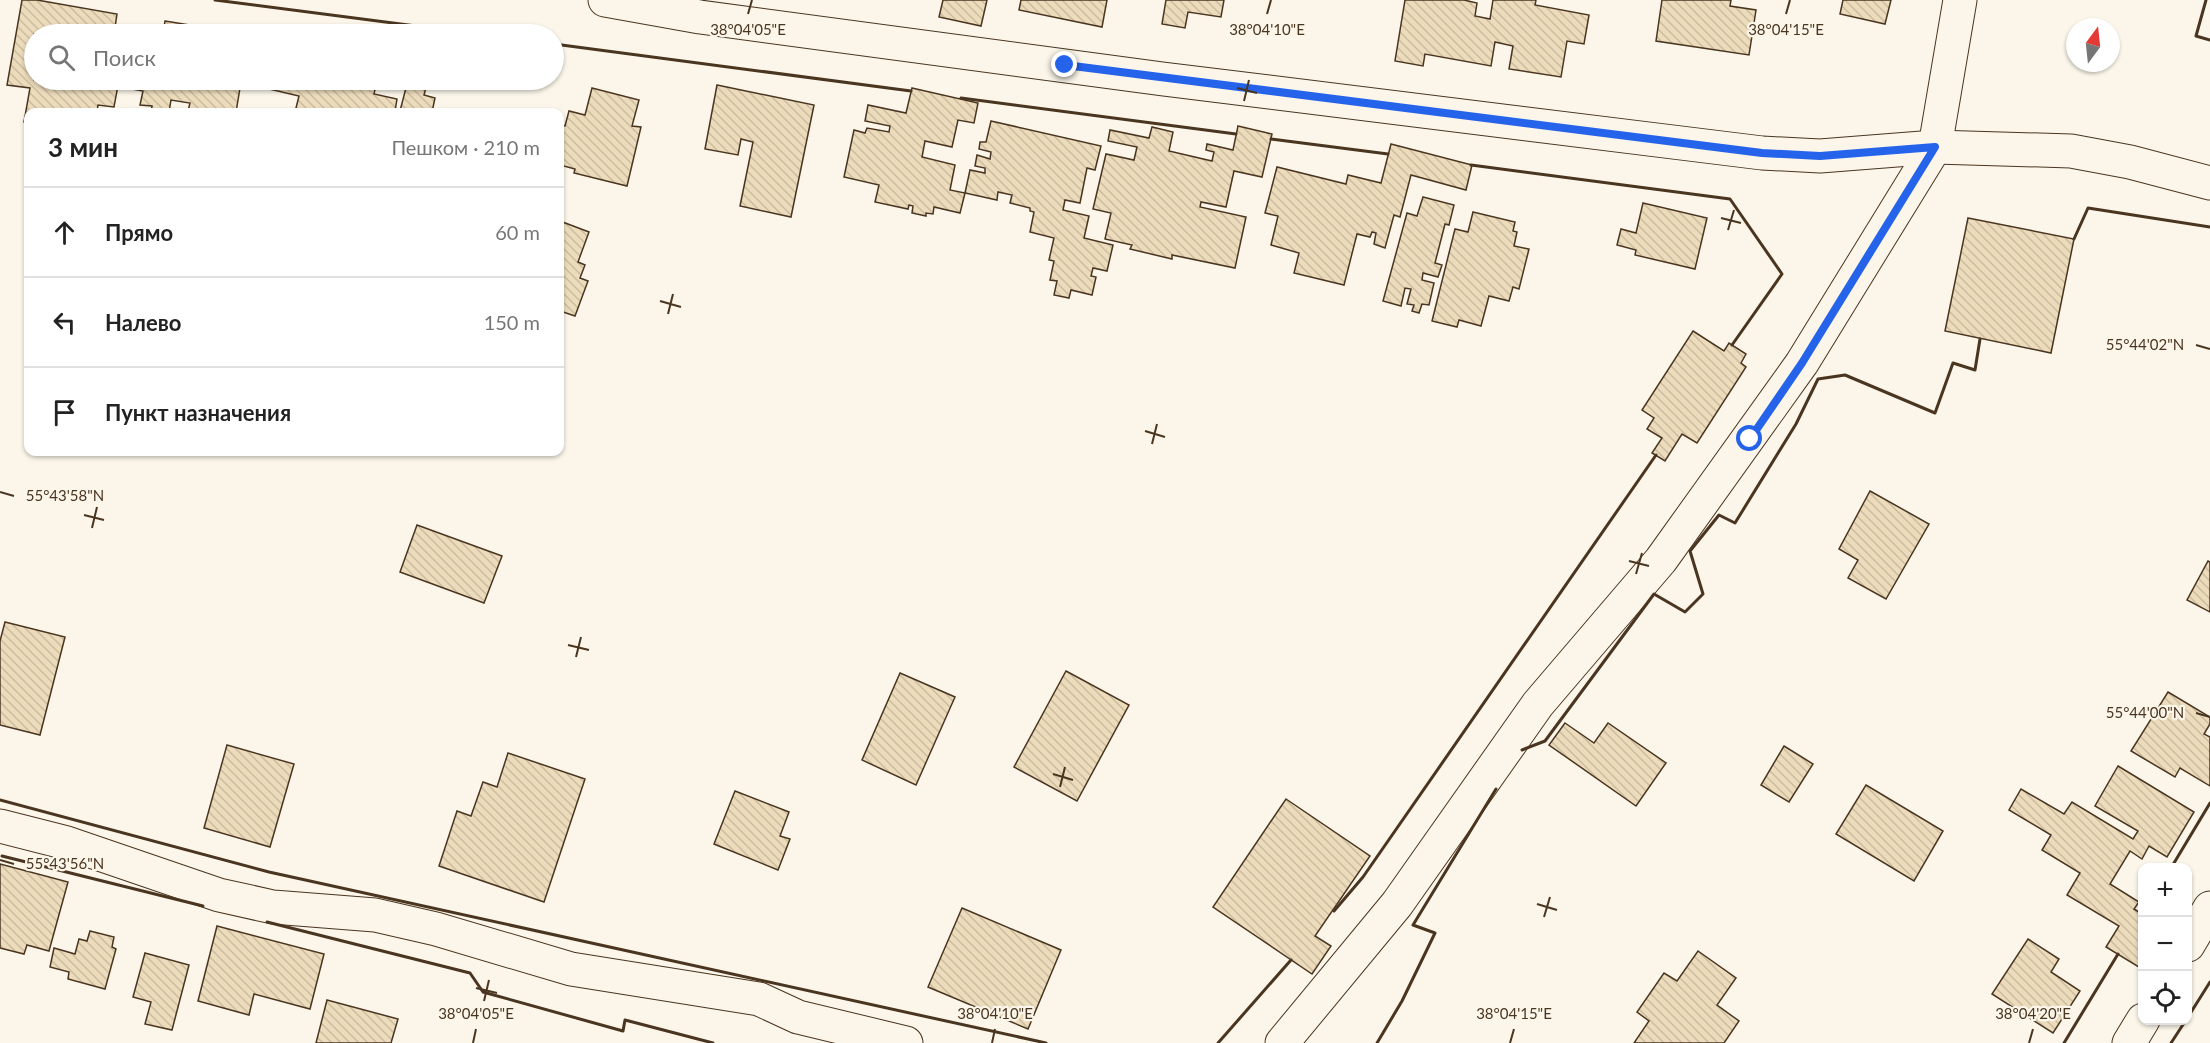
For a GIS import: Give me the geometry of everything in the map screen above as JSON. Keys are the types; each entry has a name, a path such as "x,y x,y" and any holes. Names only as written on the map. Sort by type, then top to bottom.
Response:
{"street":[{"path":"605,0 700,17 1163,79 1762,153 1820,156 1935,147 2071,151 2130,162 2210,183"},
{"path":"1282,1043 1397,903 1532,712 1662,560 1744,448 1802,363 1935,147 1960,0"},
{"path":"0,826 67,843 219,895 273,906 375,915 436,929 571,969 759,999 798,1017 906,1043"},
{"path":"2192,937 2210,908"},
{"path":"2129,1043 2140,1025"}],"building":[{"path":"22,0 37,0 117,14 116,24 24,24 24,87 7,85"},
{"path":"943,0 987,0 981,26 939,17"},
{"path":"1021,0 1107,0 1102,27 1019,10"},
{"path":"1166,0 1224,0 1221,17 1188,12 1185,28 1162,24"},
{"path":"1405,0 1464,0 1477,3 1475,16 1490,19 1493,0 1536,0 1535,5 1589,15 1584,44 1567,41 1561,77 1509,69 1513,46 1495,42 1491,66 1425,54 1423,66 1395,61"},
{"path":"1662,0 1731,0 1730,6 1756,10 1749,55 1656,41"},
{"path":"1843,0 1891,0 1885,24 1840,14"},
{"path":"165,21 184,24 165,24"},
{"path":"717,85 814,105 791,217 740,206 753,142 741,139 738,155 705,149"},
{"path":"592,88 639,100 632,126 641,127 627,186 574,173 575,169 564,166 564,126 569,111 585,115"},
{"path":"912,88 978,103 974,123 958,120 952,147 925,141 922,157 955,165 950,190 965,193 960,213 934,207 933,214 926,213 926,216 912,213 913,206 909,205 908,209 875,202 879,185 844,177 854,130 865,133 867,128 889,132 890,126 865,121 868,105 906,113"},
{"path":"30,90 117,90 114,107 98,105 98,108 26,108"},
{"path":"137,90 240,90 237,108 189,108 190,103 171,100 170,108 152,108 152,106 140,105 143,91"},
{"path":"273,90 375,90 374,94 397,99 396,108 296,108 299,96"},
{"path":"405,90 425,90 424,95 435,98 433,108 401,108"},
{"path":"991,121 1101,146 1095,170 1087,168 1080,203 1065,200 1063,210 1089,216 1084,238 1113,245 1107,271 1093,268 1091,276 1096,277 1092,295 1071,290 1069,298 1054,295 1057,281 1050,280 1054,261 1049,260 1054,238 1030,232 1034,212 1030,211 1030,208 1010,203 1012,195 998,192 997,200 965,193 970,170 985,173 985,168 975,166 977,155 990,159 991,152 979,149 980,142 986,142"},
{"path":"1238,126 1272,134 1262,177 1234,171 1226,207 1201,202 1200,207 1246,217 1235,268 1172,255 1172,259 1130,249 1132,245 1105,239 1111,213 1093,209 1106,154 1134,160 1137,147 1108,141 1110,130 1149,138 1152,127 1173,132 1169,151 1212,161 1214,152 1206,150 1207,144 1233,150"},
{"path":"1391,144 1472,165 1466,190 1411,175 1400,217 1394,215 1385,248 1374,244 1376,233 1372,232 1370,237 1357,234 1344,285 1294,273 1299,253 1271,245 1278,216 1265,213 1277,167 1346,184 1348,175 1381,183"},
{"path":"1423,197 1454,205 1449,225 1445,224 1435,263 1442,265 1438,277 1423,273 1422,280 1434,283 1429,305 1422,304 1419,313 1412,311 1414,305 1407,304 1411,289 1405,288 1401,306 1383,301 1407,213 1417,216"},
{"path":"1643,203 1707,218 1695,269 1635,255 1636,250 1617,245 1621,229 1636,233"},
{"path":"1473,212 1515,222 1513,231 1517,232 1514,246 1529,249 1519,289 1513,287 1509,301 1489,296 1481,326 1459,320 1457,327 1432,321 1455,229 1468,232"},
{"path":"1968,218 2074,239 2051,353 1945,331"},
{"path":"564,223 589,232 578,262 585,265 580,278 588,281 575,316 564,312"},
{"path":"1693,331 1724,351 1729,343 1746,354 1741,363 1746,367 1697,443 1682,434 1665,461 1652,453 1662,438 1647,429 1654,418 1642,410"},
{"path":"1870,491 1929,524 1886,599 1848,578 1858,560 1839,549"},
{"path":"417,525 502,556 484,603 400,572"},
{"path":"2208,561 2210,562 2210,612 2187,600"},
{"path":"5,622 65,637 40,735 0,725 0,641"},
{"path":"1066,671 1129,705 1077,801 1014,767"},
{"path":"900,673 955,697 916,785 862,760"},
{"path":"2168,692 2210,717 2210,724 2204,734 2210,737 2210,786 2180,768 2175,777 2131,751"},
{"path":"1565,723 1594,743 1608,723 1666,763 1636,806 1549,745"},
{"path":"227,745 294,764 270,847 204,828"},
{"path":"1784,746 1813,764 1789,802 1761,785"},
{"path":"508,753 585,779 544,902 439,866 457,811 471,816 483,782 497,787"},
{"path":"2118,766 2194,812 2167,857 2149,846 2142,859 2130,851 2110,884 2138,901 2134,909 2138,912 2138,967 2106,947 2119,926 2067,895 2080,873 2042,850 2051,835 2009,810 2021,789 2064,814 2072,802 2133,839 2138,831 2095,806"},
{"path":"1866,785 1943,831 1914,881 1836,834"},
{"path":"735,791 789,812 780,836 790,839 778,870 714,844"},
{"path":"1286,799 1370,856 1315,936 1331,946 1312,974 1213,907"},
{"path":"0,864 68,882 49,951 27,945 24,954 0,948"},
{"path":"962,908 1061,950 1028,1029 928,987"},
{"path":"217,926 324,954 310,1009 254,994 249,1015 198,1001"},
{"path":"90,931 114,937 112,947 116,949 105,989 68,979 69,972 50,967 54,948 75,954 79,939 87,941"},
{"path":"2028,939 2059,959 2051,972 2080,991 2053,1033 1992,994"},
{"path":"1698,951 1736,978 1717,1005 1739,1021 1724,1043 1634,1043 1649,1021 1637,1012 1664,973 1677,981"},
{"path":"145,953 189,965 172,1030 145,1024 151,1002 133,997"},
{"path":"327,1000 398,1019 391,1043 316,1043"}],"wall":[{"path":"215,0 401,24"},
{"path":"2206,0 2196,36 2210,40"},
{"path":"564,45 911,91"},
{"path":"961,98 1236,134"},
{"path":"1271,139 1388,154"},
{"path":"1471,165 1730,199 1782,274 1732,345"},
{"path":"2074,239 2088,208 2210,227"},
{"path":"1522,750 1545,741 1654,594 1685,612 1703,594 1690,551 1719,515 1735,523 1796,424 1818,379 1845,375 1935,413 1953,363 1975,370 1980,339"},
{"path":"1334,911 1363,877 1656,455"},
{"path":"1377,1043 1402,1001 1435,933 1413,925 1496,789"},
{"path":"0,800 269,872 1046,1043"},
{"path":"2174,863 2210,803"},
{"path":"2,856 203,906"},
{"path":"267,922 470,973 483,992 623,1031 625,1020 713,1043"},
{"path":"2064,1043 2118,954"},
{"path":"1218,1043 1291,960"},
{"path":"2192,1011 2210,982"},
{"path":"2171,1043 2183,1025"}],"route":[{"path":"1065,65 1762,153 1820,156 1935,147 1802,363 1750,439"}]}
